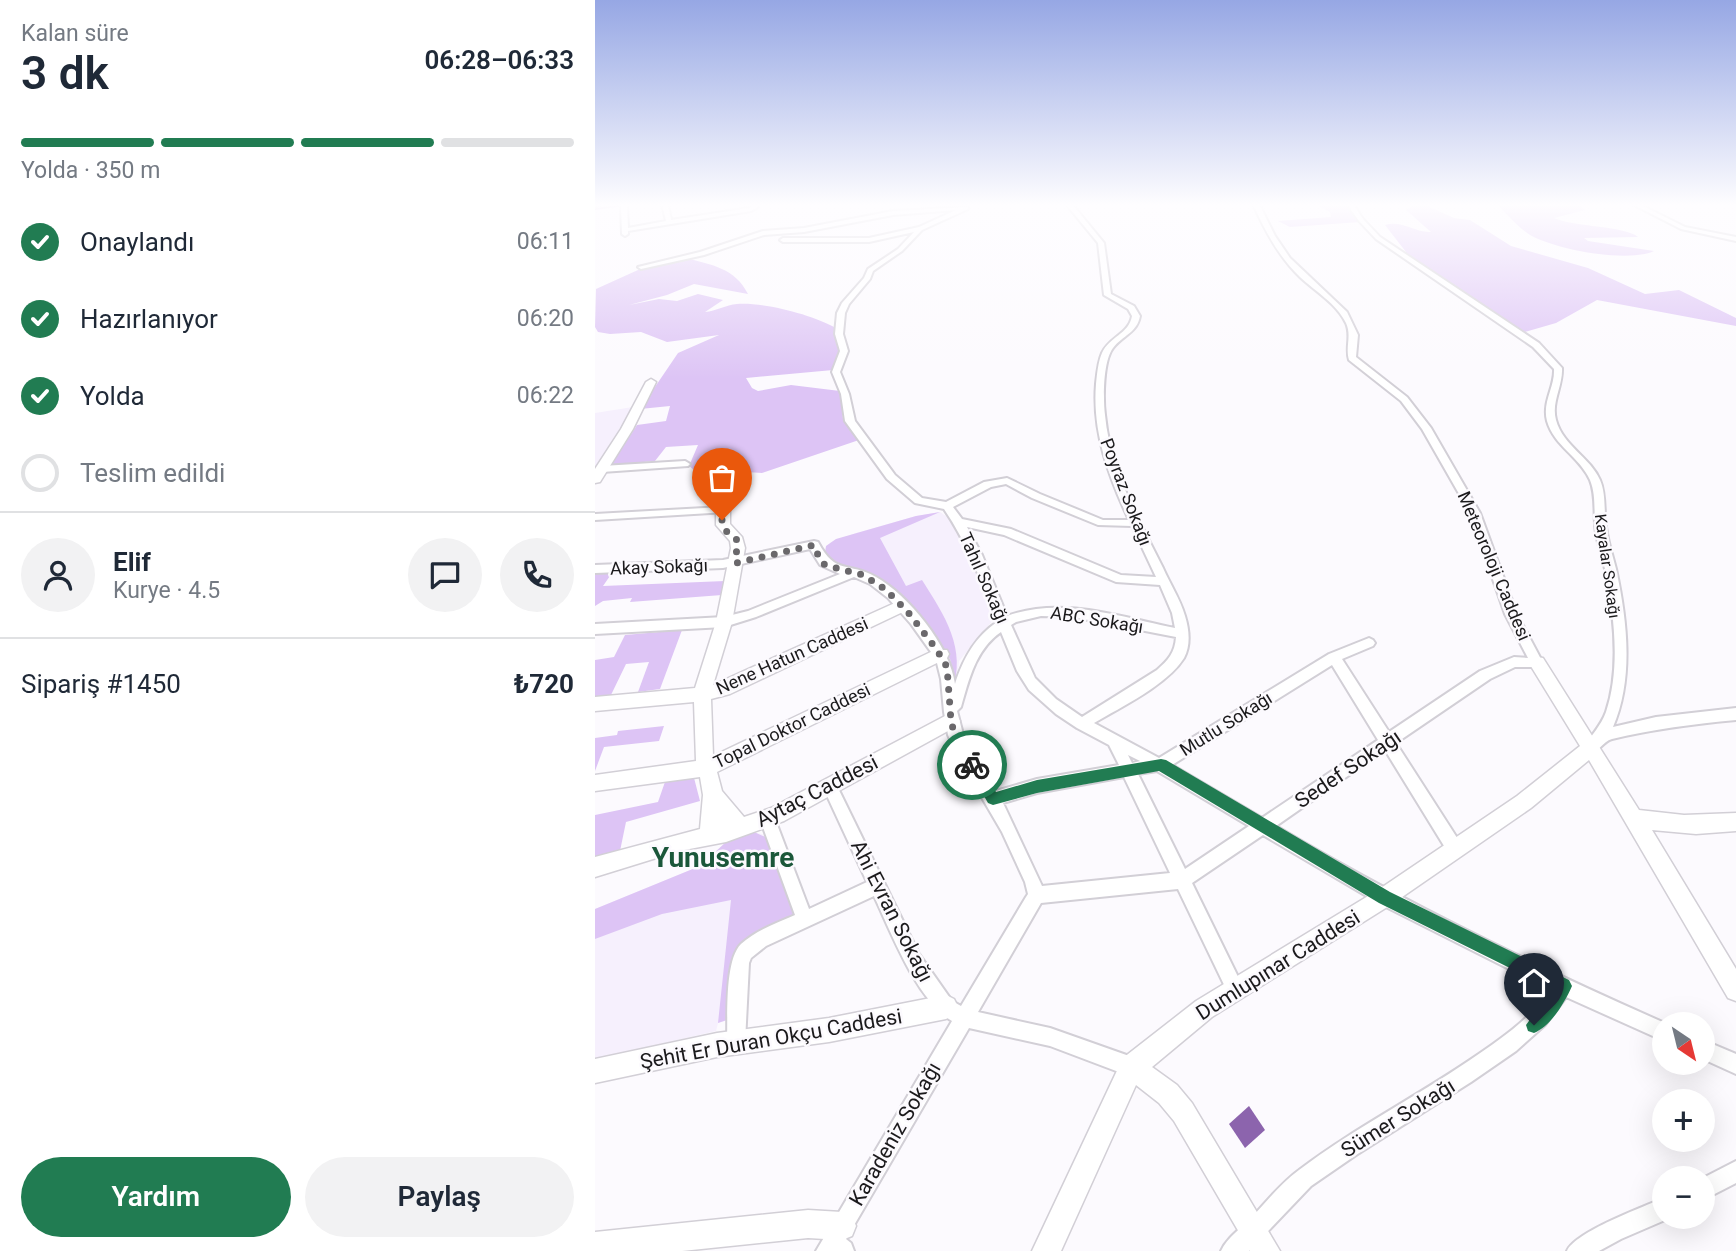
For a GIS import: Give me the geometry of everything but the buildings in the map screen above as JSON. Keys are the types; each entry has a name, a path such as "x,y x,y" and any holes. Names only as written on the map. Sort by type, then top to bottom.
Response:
{"street":[{"path":"641,267 654,262"},
{"path":"880,262 872,268 867,279 846,303 839,328 843,351 836,372 845,394 850,421 891,477 919,501 947,506 988,484 1007,481 1102,523 1137,523"},
{"name":"Poyraz Sokağı","path":"1104,262 1108,295 1131,308 1136,316 1131,330 1107,351 1100,403 1105,442 1137,523 1179,616 1182,634"},
{"name":"Meteoroloji Caddesi","path":"1290,262 1339,306 1354,335 1350,351 1352,358 1404,399 1426,428 1475,513 1510,614 1537,663 1598,742 1632,818 1736,990"},
{"name":"Kayalar Sokağı","path":"1414,262 1536,345 1551,357 1558,368 1559,375 1550,394 1551,419 1560,442 1590,470 1597,484 1599,526 1611,575 1621,672 1616,704 1598,742"},
{"path":"598,474 651,382"},
{"path":"598,474 685,464"},
{"name":"Tahıl Sokağı","path":"947,506 959,522 985,573 1003,622 1032,684 1082,724 1161,764 1385,897 1563,986 1652,1027"},
{"path":"595,517 723,510 723,525 737,540 736,563 723,622 702,694 702,736 713,795 709,836"},
{"path":"959,522 1007,532 1120,579 1163,581"},
{"name":"Akay Sokağı","path":"595,569 736,563 814,545 825,565 853,572 873,581 902,606 941,654 949,675 951,721"},
{"path":"595,629 723,622 752,614 853,572"},
{"name":"Nene Hatun Caddesi","path":"595,704 702,694 733,686 902,606"},
{"name":"ABC Sokağı","path":"951,721 961,676 973,650 993,628 1003,622 1035,611 1055,610 1182,634"},
{"path":"1082,724 1159,675 1174,662 1181,650 1182,634"},
{"name":"Mutlu Sokağı","path":"993,799 1037,786 1161,764 1334,657 1369,643"},
{"name":"Topal Doktor Caddesi","path":"595,783 706,768 941,654"},
{"path":"1334,657 1455,849"},
{"name":"Sedef Sokağı","path":"1036,895 1183,880 1499,667 1514,662 1537,663"},
{"path":"1598,742 1672,720 1736,714"},
{"path":"951,721 960,746 993,799 1034,881 1036,895"},
{"name":"Aytaç Caddesi","path":"595,867 768,819 951,721"},
{"path":"1114,741 1235,989"},
{"name":"Dumlupınar Caddesi","path":"1046,1251 1132,1067 1204,1009 1385,897 1524,802 1598,742"},
{"name":"Ahi Evran Sokağı","path":"830,787 913,960 955,1013"},
{"path":"713,795 741,828"},
{"path":"1632,818 1673,826 1699,827 1736,822"},
{"path":"768,819 805,919"},
{"path":"736,1042 741,957 754,944 877,886"},
{"name":"Karadeniz Sokağı","path":"836,1242 955,1013 1036,895"},
{"name":"Sümer Sokağı","path":"1232,1251 1260,1242 1285,1195 1304,1179 1370,1134 1454,1084 1534,1025 1563,986"},
{"path":"955,1013 1050,1037 1132,1067 1168,1094 1183,1112 1260,1242"},
{"name":"Şehit Er Duran Okçu Caddesi","path":"595,1071 736,1042 955,1013"},
{"path":"1715,1054 1736,1064"},
{"path":"1715,1183 1736,1171"},
{"path":"1578,1251 1613,1231 1652,1214"},
{"path":"595,1246 808,1224 836,1242"}],"shaded area":[{"path":"701,262 714,266 730,273 748,294 694,284 667,295 629,305 659,299 677,301 698,294 723,300 705,312 737,304 761,305 802,314 836,328 840,355 833,370 746,378 752,388 758,391 791,385 840,391 843,419 859,440 762,473 747,472 708,481 689,466 698,445 666,447 655,461 611,465 637,425 666,421 670,406 640,409 678,353 719,335 667,342 641,332 598,332 595,327 596,289 649,265"},
{"path":"1416,262 1568,262 1588,268 1645,294 1679,290 1736,318 1736,326 1597,300 1556,323 1521,333"},
{"path":"633,407 621,430 595,469 595,413"},
{"path":"940,512 953,521 975,567 993,620 959,661 958,674 953,681 950,659 919,619 825,549 831,542 856,533"},
{"path":"940,512 880,538 906,586 922,580 946,620 957,661 952,691 953,671 950,659 912,609 899,596 849,571 825,553 826,546 836,539 916,516"},
{"path":"612,573 603,586 725,581 722,595 630,602 632,598 603,601 595,606 595,574"},
{"path":"682,630 660,689 638,692 649,662 626,664 610,697 595,698 595,660 614,657 625,635"},
{"path":"664,726 659,741 604,747 595,771 595,738 617,735 618,731"},
{"path":"693,774 700,801 626,822 620,851 595,857 595,815 658,802 666,779"},
{"path":"754,832 765,835 747,941 727,1020 718,1023 716,1031 595,1059 595,909 700,866 714,854"},
{"path":"754,832 770,839 795,910 795,918 747,941 727,1020 718,1023 731,900 662,914 595,939 595,909 700,866 727,841"}],"way so far":[{"path":"722,520 726,531 737,540 736,563 814,545 816,554 825,565 863,575 894,596 944,659 949,675 951,721 955,736 972,765"}],"district":[{"name":"Yunusemre","path":"723,857"}],"route":[{"path":"972,765 993,799 1037,786 1161,764 1385,897 1563,986 1534,1025"}]}
